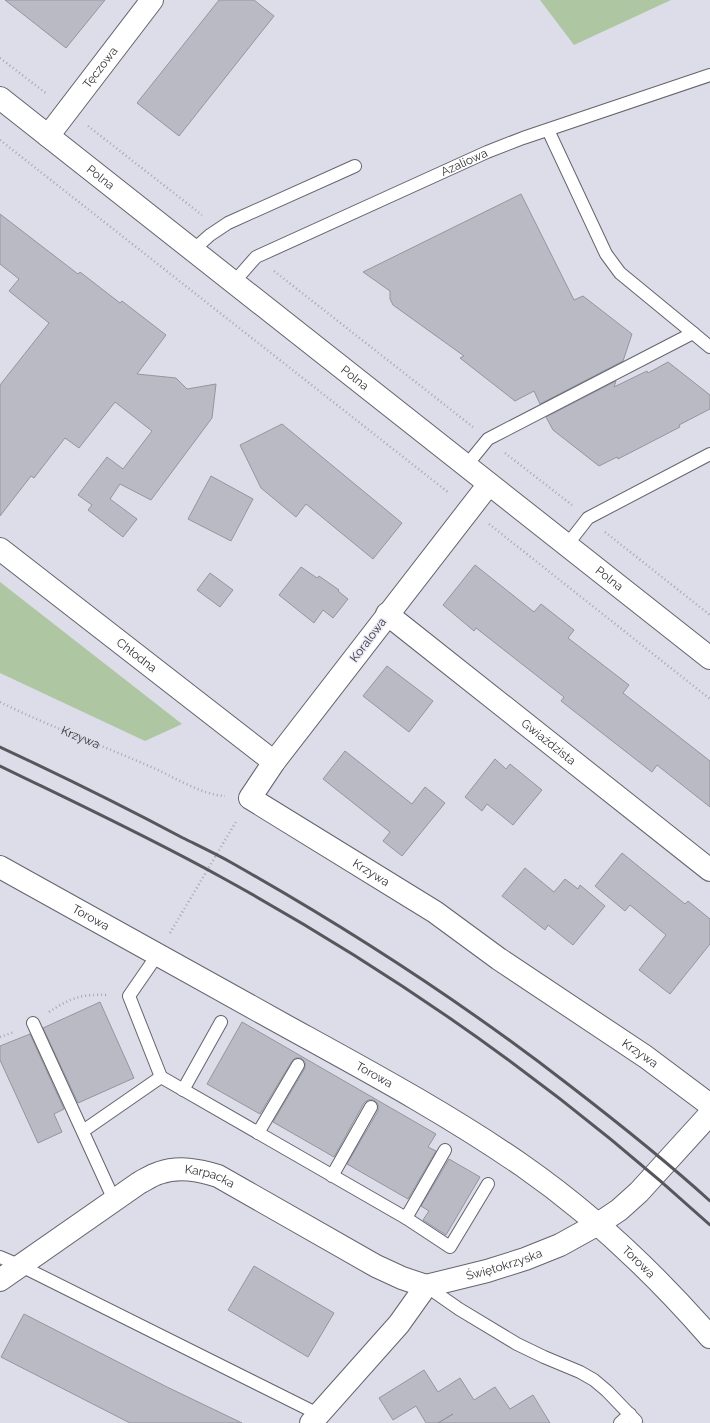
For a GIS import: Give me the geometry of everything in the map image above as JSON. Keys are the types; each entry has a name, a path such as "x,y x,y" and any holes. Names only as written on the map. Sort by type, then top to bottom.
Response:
{"street":[{"name":"Tęczowa","path":"48,136 152,0"},
{"name":"Polna","path":"0,98 710,658"},
{"name":"Koralowa","path":"250,798 274,762 489,484"},
{"name":"Chłodna","path":"0,549 274,762"},
{"name":"Gwiaździsta","path":"387,614 710,870"},
{"name":"Krzywa","path":"250,798 435,912 499,959 646,1058 710,1105"},
{"name":"Torowa","path":"0,867 369,1072 491,1144 525,1167 598,1224 648,1271 710,1338"},
{"name":"Świętokrzyska","path":"426,1286 525,1260 560,1245 598,1224 619,1210 639,1192 710,1114"},
{"name":"Karpacka","path":"0,1280 139,1183 159,1173 178,1169 198,1170 218,1176 376,1266 402,1278 426,1286"},
{"path":"314,1419 399,1324 426,1286"}],"lane":[{"name":"Azaliowa","path":"234,282 256,257 487,152 710,75"},
{"path":"548,130 606,254 620,273 710,347"},
{"path":"192,250 219,228 228,223 355,166"},
{"path":"466,466 488,439 693,333"},
{"path":"566,545 588,518 710,454"},
{"path":"158,954 129,996 161,1077 406,1218 450,1247 488,1184"},
{"path":"183,1090 221,1022"},
{"path":"33,1023 114,1200"},
{"path":"258,1133 298,1065"},
{"path":"83,1131 161,1077"},
{"path":"332,1176 372,1107"},
{"path":"406,1218 445,1150"},
{"path":"0,1257 21,1266 314,1419"},
{"path":"426,1286 459,1309 517,1344 580,1372 594,1380 633,1417 620,1423"}],"path":[{"path":"0,58 219,228"},
{"path":"0,140 710,699"},
{"path":"256,257 710,615"},
{"name":"Krzywa","path":"0,702 72,735 150,766 192,786 218,796 250,798"},
{"path":"158,954 250,798"},
{"path":"0,1036 19,1030 33,1023 64,1002 86,995 129,996"}],"green space":[{"path":"540,0 671,0 574,45"},
{"path":"0,582 182,724 145,741 0,673"}],"building":[{"path":"5,0 105,0 66,48"},
{"path":"219,0 254,0 274,16 179,136 137,103"},
{"path":"521,194 574,300 583,296 632,334 623,361 540,404 534,391 515,401 460,358 464,356 393,305 390,299 390,291 363,272"},
{"path":"0,214 78,274 80,272 120,303 122,301 166,335 137,374 176,378 187,389 216,384 212,418 151,500 120,484 110,499 137,519 123,537 88,510 92,505 78,495 107,457 123,469 152,431 115,402 79,448 65,438 34,478 31,476 0,516 0,385 49,323 9,291 19,279 0,264"},
{"path":"668,362 710,395 710,409 679,425 680,427 618,459 617,457 599,466 553,430 546,417 616,381 614,387 647,371 648,373"},
{"path":"282,424 402,523 373,559 306,504 296,517 261,488 240,445"},
{"path":"211,476 253,499 231,541 188,519"},
{"path":"475,565 534,612 541,604 574,630 568,638 629,685 623,693 710,761 710,807 657,765 652,772 561,701 564,697 476,628 474,631 443,605"},
{"path":"301,567 317,578 319,576 339,590 338,591 348,599 333,618 323,610 314,623 279,595"},
{"path":"210,573 233,590 220,607 197,590"},
{"path":"387,666 433,701 409,732 363,696"},
{"path":"345,751 412,804 425,787 445,803 402,856 383,841 390,832 323,779"},
{"path":"495,759 506,769 510,764 542,790 513,825 487,804 482,811 465,797"},
{"path":"622,853 685,904 688,901 710,919 710,944 670,994 639,970 666,935 630,905 625,911 595,886"},
{"path":"525,868 554,892 565,879 578,889 580,885 605,906 573,945 548,925 545,930 502,896"},
{"path":"100,1002 134,1078 78,1103 43,1028"},
{"path":"242,1022 436,1134 428,1147 436,1151 408,1199 347,1164 378,1111 378,1104 374,1100 368,1100 364,1103 334,1157 273,1122 305,1068 305,1062 301,1058 295,1058 292,1061 260,1114 207,1084"},
{"path":"30,1034 64,1109 54,1114 62,1132 38,1143 0,1060 0,1046"},
{"path":"449,1159 480,1177 446,1235 423,1220 429,1211 421,1206"},
{"path":"254,1266 334,1313 308,1357 228,1310"},
{"path":"24,1314 167,1387 242,1423 130,1423 1,1357"},
{"path":"424,1370 438,1392 460,1378 474,1400 495,1387 510,1409 533,1395 550,1423 426,1423 416,1406 393,1420 379,1398"}],"railway":[{"path":"0,747 92,791 226,860 276,888 362,940 529,1054 641,1142 710,1201"},
{"path":"0,766 194,862 286,914 414,994 476,1036 596,1127 654,1175 710,1225"}]}
